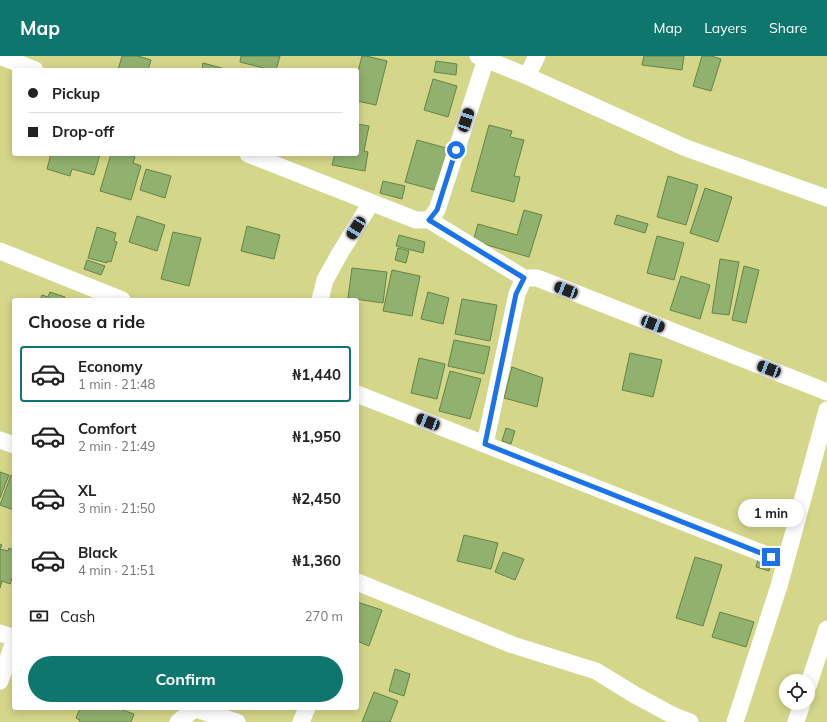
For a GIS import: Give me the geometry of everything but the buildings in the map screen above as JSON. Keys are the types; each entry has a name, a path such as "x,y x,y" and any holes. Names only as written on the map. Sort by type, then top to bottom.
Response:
{"street":[{"path":"0,56 30,68"},
{"path":"526,76 536,56"},
{"path":"429,220 437,210 482,58 526,76 686,148 827,198"},
{"path":"253,156 416,220 429,220 524,278 537,278 827,392"},
{"path":"320,298 325,280 371,203"},
{"path":"0,251 117,298"},
{"path":"485,444 516,294 524,278"},
{"path":"359,395 785,562"},
{"path":"735,722 778,586 827,410"},
{"path":"0,440 12,444"},
{"path":"359,583 513,645 596,671 635,695 674,716 690,722"},
{"path":"812,674 827,629"},
{"path":"0,633 12,637"},
{"path":"0,681 12,648"},
{"path":"178,722 191,710"},
{"path":"199,710 236,722"},
{"path":"301,722 306,710"},
{"path":"796,722 800,710"}],"route":[{"path":"456,150 437,210 429,220 524,278 516,294 485,444 771,557"}]}
